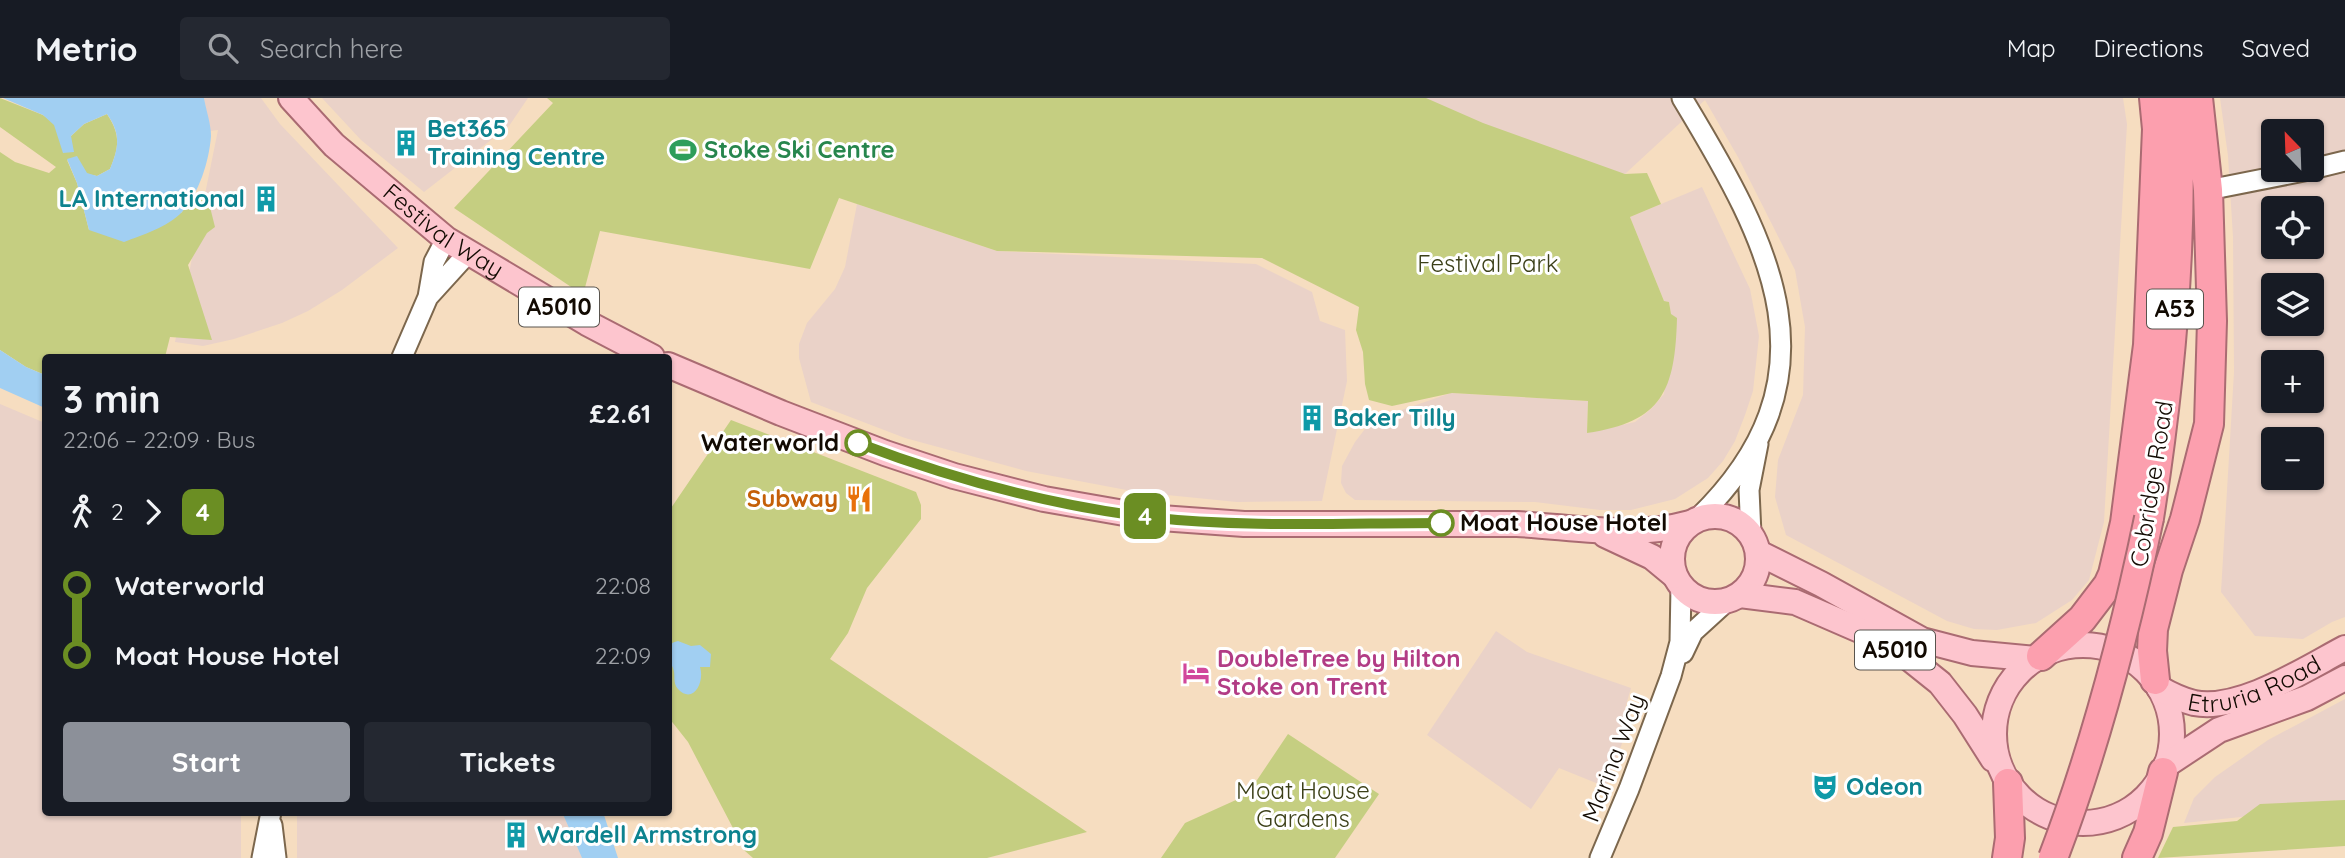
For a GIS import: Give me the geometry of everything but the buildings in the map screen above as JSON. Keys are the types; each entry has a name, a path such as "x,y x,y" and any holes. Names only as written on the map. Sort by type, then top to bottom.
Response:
{"highway":[{"path":"2039,658 2082,619 2108,585 2125,523 2148,345 2157,129 2154,98"},
{"name":"Cobridge Road","path":"2053,858 2071,810 2109,684 2137,579 2149,518 2168,386 2178,267 2181,167 2177,98"},
{"path":"2157,684 2152,651 2153,629 2185,519 2208,424 2212,321 2208,190 2198,98"},
{"path":"2137,858 2148,833 2164,769"},
{"path":"2005,778 2010,838 2007,858"}],"main road":[{"name":"Festival Way","path":"291,98 334,145 446,239 587,323 646,354"},
{"name":"A5010","path":"672,367 885,453 954,475 1044,499 1147,517 1244,524 1517,524 1594,531 1649,531 1714,515 1729,517 1737,521 1755,544 1922,640 1972,653 2039,658"},
{"path":"1678,581 1671,556 1674,542 1693,521"},
{"name":"A5010","path":"1594,531 1652,556 1700,600 1712,603 1733,598 1795,602 1871,635 1905,656 1940,683 1965,715 2005,778"},
{"path":"1733,598 1751,584 1758,569 1755,544"},
{"path":"2073,646 2108,648 2132,659 2157,684 2167,707 2171,726 2170,750 2153,789 2134,807 2117,816 2089,823 2071,823 2042,814 2020,798 2005,778 1993,740 1997,711 2012,680 2039,658 2073,646"},
{"name":"Etruria Road","path":"2157,684 2178,699 2197,704 2232,702 2251,696 2345,648"},
{"name":"Etruria Road","path":"2164,769 2219,730 2307,698 2345,678"}],"street":[{"path":"1682,98 1721,162 1760,241 1779,308 1782,340 1779,376 1759,436 1749,490 1755,544"},
{"path":"2324,166 2345,161"},
{"path":"2208,190 2261,179"},
{"path":"403,354 428,297 434,262 446,239"},
{"path":"428,297 468,253"},
{"path":"1693,521 1712,505 1759,436"},
{"name":"Marina Way","path":"1600,858 1671,676 1680,642 1678,581"},
{"name":"Marina Way","path":"1671,676 1693,632 1733,598"},
{"path":"262,858 270,816"},
{"path":"270,816 276,858"}],"shaded area":[{"name":"LA International","path":"204,98 261,98 280,124 398,248 342,290 308,311 234,339 203,346 175,342 218,130 210,131"},
{"path":"322,98 528,98 509,126 424,192 361,140"},
{"path":"1424,98 2123,98 2127,124 2104,522 2089,580 2072,600 2036,623 1997,630 1974,629 1947,621 1786,535 1775,497 1778,460 1803,395 1805,327 1795,270 1738,157 1705,100 1625,174 1506,139"},
{"path":"2220,98 2345,98 2345,617 2303,639 2255,636 2221,592 2234,372 2233,237 2228,156"},
{"path":"1702,187 1750,289 1759,336 1753,391 1745,415 1735,441 1708,478 1675,499 1631,510 1600,510 1535,502 1355,500 1346,493 1341,483 1342,466 1368,425 1384,416 1451,393 1588,401 1587,433 1635,422 1651,409 1664,394 1671,315 1669,302 1664,301 1630,217"},
{"path":"857,204 997,251 1256,264 1312,292 1320,321 1345,330 1347,381 1322,501 1237,502 1137,492 1026,471 905,438 811,402 799,358 799,344 807,323 835,289 845,267"},
{"path":"0,404 42,422 42,816 241,816 241,858 0,858"},
{"path":"1496,631 1527,652 1631,688 1624,712 1632,716 1606,787 1559,768 1531,809 1427,735"},
{"path":"2345,699 2345,809 2184,823 2194,798 2215,777 2268,740"},
{"path":"297,816 564,816 582,858 297,858"}],"green space":[{"path":"0,98 43,115 71,136 84,124 107,114 115,128 117,141 110,169 97,176 87,174 67,160 77,183 89,230 181,213 196,194 210,207 215,227 207,233 188,265 212,340 170,337 166,354 42,354 42,374 0,350 0,152 15,162 49,173 56,167 0,127"},
{"name":"Festival Park","path":"547,98 1426,98 1483,123 1625,174 1647,173 1661,204 1630,217 1664,301 1669,302 1671,314 1677,318 1673,365 1660,398 1648,411 1633,421 1587,433 1588,401 1452,393 1392,406 1369,400 1363,352 1356,330 1359,307 1262,258 997,251 839,198 810,269 600,231 583,295 454,208 553,103"},
{"name":"Waterworld","path":"731,420 916,492 921,505 921,519 867,588 848,633 830,659 1087,832 987,858 753,858 745,851 688,742 672,722 672,507"},
{"name":"Moat House Gardens","path":"1288,734 1379,794 1335,858 1161,858 1185,823 1247,795"},
{"path":"2345,800 2345,846 2158,858 2173,827 2237,821 2260,804"}],"water":[{"path":"3,98 204,98 211,136 208,156 198,186 182,212 147,233 124,242 89,230 77,183 67,159 77,156 87,173 97,176 110,169 117,141 115,128 107,114 84,124 71,136 74,152 63,153 54,125 43,115"},
{"path":"0,350 42,374 42,407 0,388"},
{"path":"678,641 691,646 700,645 711,654 710,667 700,667 701,679 693,693 683,693 676,686 672,666 673,643"},
{"path":"564,816 604,816 618,858 582,858"}],"bus line":[{"name":"4","path":"858,443 954,475 1044,499 1147,517 1244,524 1441,523"}],"place":[{"name":"Bet365 Training Centre","path":"406,143"},
{"name":"Stoke Ski Centre","path":"683,150"},
{"name":"LA International","path":"266,199"},
{"name":"Baker Tilly","path":"1312,418"},
{"name":"Waterworld","path":"858,443"},
{"name":"Subway","path":"859,499"},
{"name":"Moat House Hotel","path":"1441,523"},
{"name":"DoubleTree by Hilton Stoke on Trent","path":"1196,673"},
{"name":"Odeon","path":"1825,787"},
{"name":"Wardell Armstrong","path":"516,835"}]}
